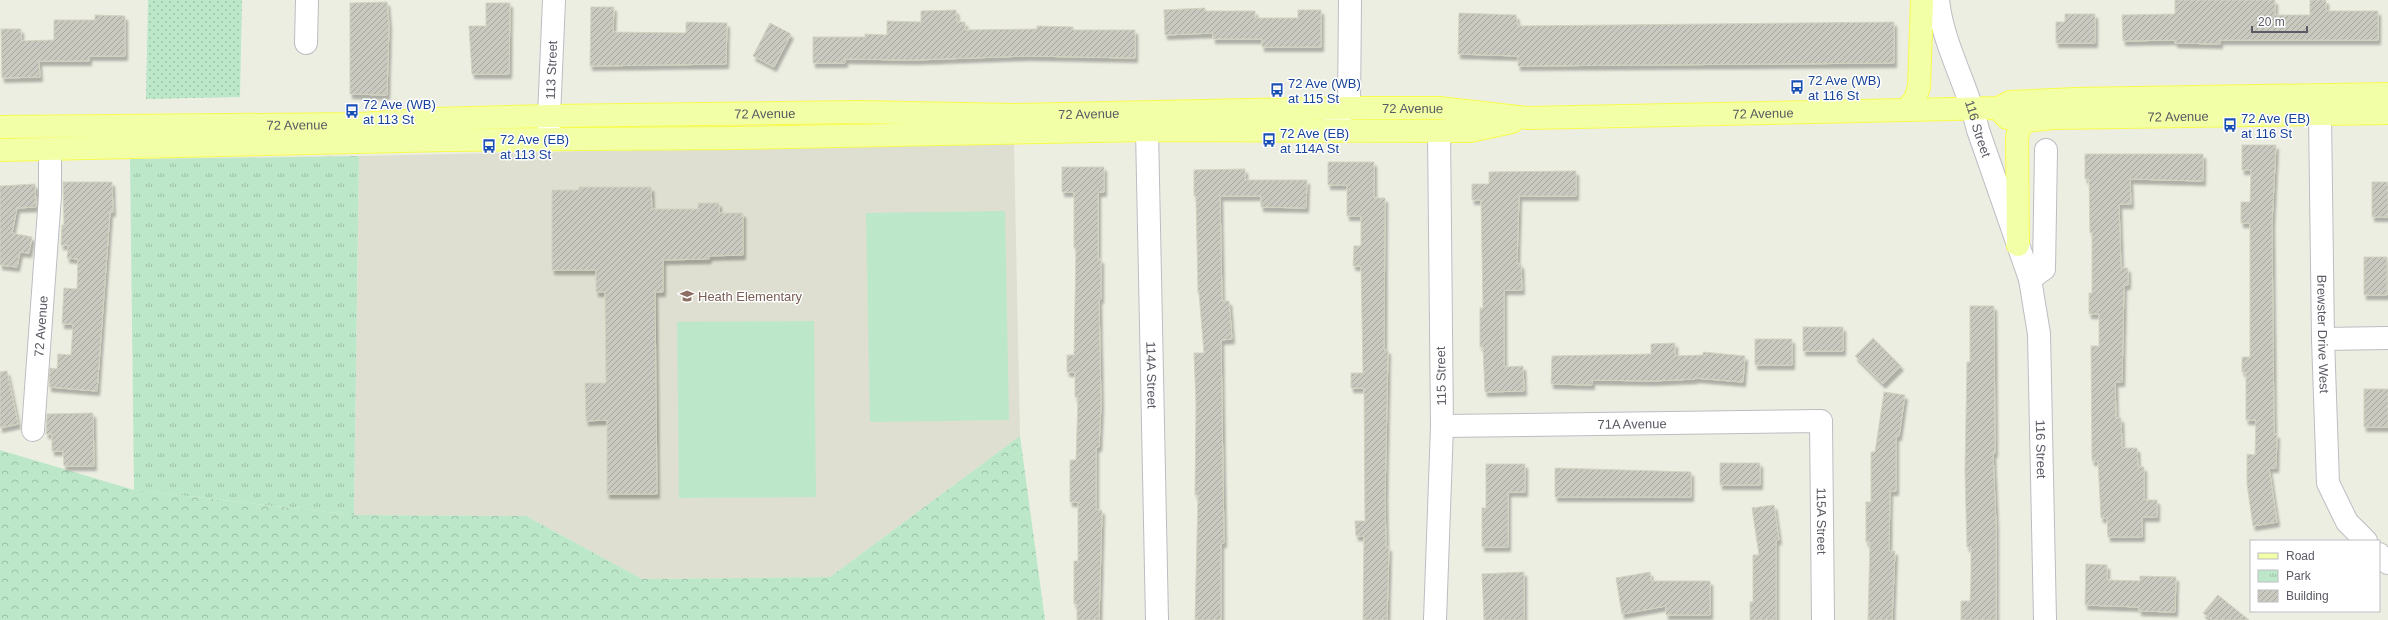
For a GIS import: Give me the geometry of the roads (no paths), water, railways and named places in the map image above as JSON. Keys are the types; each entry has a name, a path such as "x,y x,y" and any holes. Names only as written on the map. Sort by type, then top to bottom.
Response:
{"main road":[{"path":"1907,109 1915,99 1919,88 1922,0"},
{"name":"72 Avenue","path":"0,127 360,124 549,116 859,112 1014,114 1349,108 1439,108 1528,118 1998,108 2010,102 2075,99 2388,94"},
{"name":"72 Avenue","path":"1998,108 2007,118 2025,121 2054,118 2388,114"},
{"name":"72 Avenue","path":"0,150 446,140 548,140 1147,130 1439,132 1470,131 1528,118"},
{"path":"2018,245 2017,137 2020,127 2025,121"}],"street":[{"path":"306,43 307,0"},
{"name":"113 Street","path":"548,140 554,0"},
{"path":"1308,132 1349,108 1350,0"},
{"name":"116 Street","path":"1938,0 1940,21 1950,54 1973,108 1978,130 2030,279 2039,334 2045,620"},
{"name":"Brewster Drive West","path":"2320,115 2323,339 2328,484 2347,522 2365,540"},
{"name":"114A Street","path":"1147,130 1157,620"},
{"name":"115 Street","path":"1435,620 1442,426 1439,132"},
{"name":"72 Avenue","path":"33,430 50,196 50,149"},
{"path":"2030,279 2044,269 2046,150"},
{"path":"2323,339 2388,338"},
{"name":"71A Avenue","path":"1442,426 1821,421"},
{"name":"115A Street","path":"1821,421 1823,620"},
{"path":"2380,555 2388,563"}],"place":[{"name":"72 Ave (WB) at 116 St","path":"1797,87"},
{"name":"72 Ave (WB) at 115 St","path":"1277,90"},
{"name":"72 Ave (WB) at 113 St","path":"352,111"},
{"name":"72 Ave (EB) at 116 St","path":"2230,125"},
{"name":"72 Ave (EB) at 114A St","path":"1269,140"},
{"name":"72 Ave (EB) at 113 St","path":"489,146"},
{"name":"Heath Elementary","path":"687,296"}]}
